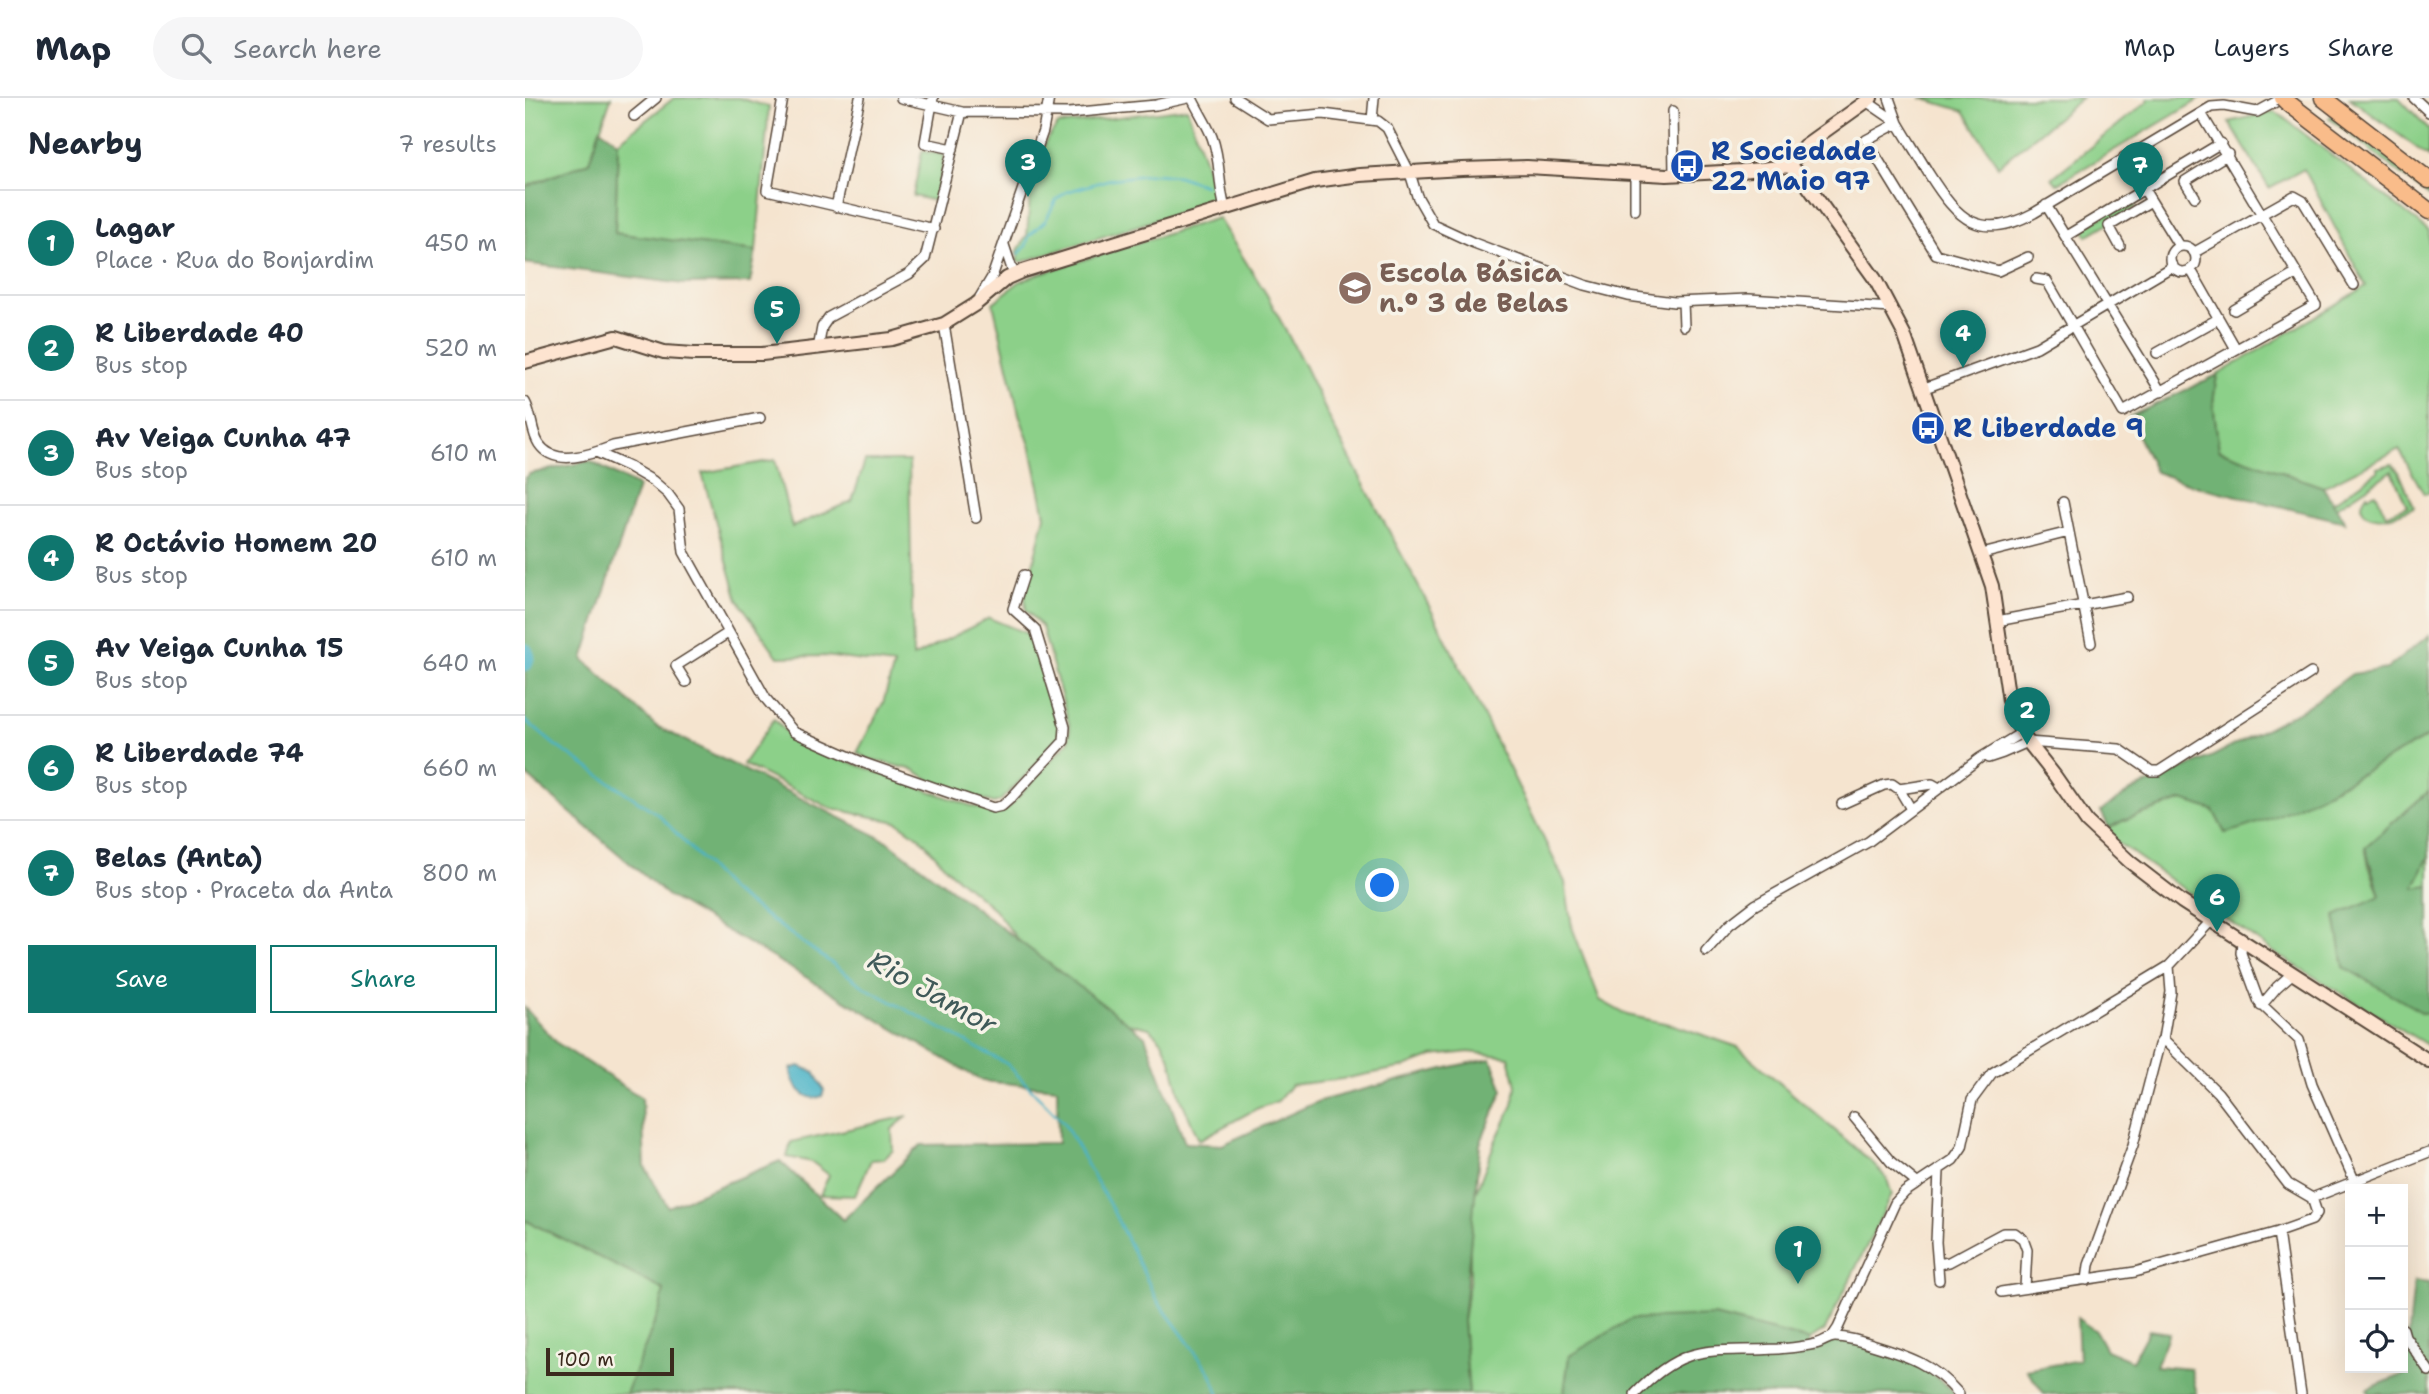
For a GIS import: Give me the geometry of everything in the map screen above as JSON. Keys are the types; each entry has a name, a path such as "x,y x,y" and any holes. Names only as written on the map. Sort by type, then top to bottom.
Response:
{"highway":[{"path":"2323,98 2429,180"},
{"path":"2284,99 2429,211"}],"street":[{"path":"634,116 656,98"},
{"path":"783,98 767,190 934,229"},
{"path":"836,207 860,98"},
{"path":"901,98 932,101 962,112 1047,113 1103,111 1190,98 1213,138 1225,208"},
{"path":"976,304 992,277 1043,131 1049,98"},
{"path":"1235,98 1268,119 1324,114 1372,120 1383,124 1410,173 1416,196 1433,224 1474,243 1585,285 1629,296 1683,302 1749,299 1891,308"},
{"path":"1372,120 1374,98"},
{"path":"1889,98 1898,123 1947,202 1964,217 1987,225 2017,222 2124,157 2217,106 2257,112 2284,99"},
{"path":"2414,98 2429,112"},
{"path":"525,362 616,337 664,352 694,354 762,354 892,339 944,324 1011,277 1315,181 1360,175 1527,167 1635,174 1741,171 1789,166 1804,146 1868,99 1898,123"},
{"path":"932,101 925,143 953,149"},
{"path":"1673,111 1674,174"},
{"path":"818,349 822,327 829,317 909,274 925,259 962,112"},
{"path":"2036,279 2047,281 2123,412 2316,305 2201,113"},
{"path":"1898,123 1866,140 1936,254 1998,271 2028,257"},
{"path":"2066,236 2221,143"},
{"path":"2195,197 2185,181 2228,155"},
{"path":"2124,157 2179,246"},
{"path":"1789,166 1808,186 1875,279 1904,334 1982,554 1991,586 2010,701 2024,737 2087,822 2130,862 2182,902 2242,942 2429,1060"},
{"path":"1635,174 1635,210"},
{"path":"2195,252 2294,196 2303,201 2354,285"},
{"path":"2120,246 2109,226 2151,201"},
{"path":"2046,205 2161,392"},
{"path":"1003,243 1011,277"},
{"path":"2179,246 2188,246 2195,252 2196,261 2190,270 2181,272 2173,266 2171,254 2179,246"},
{"path":"998,258 1000,269 1011,277"},
{"path":"1922,389 2037,348 2173,266"},
{"path":"2190,270 2236,349"},
{"path":"2234,310 2297,272"},
{"path":"1683,302 1684,326"},
{"path":"2157,354 2218,319"},
{"path":"944,324 976,518"},
{"path":"525,402 539,444 548,453 559,457 572,457 613,446 760,418"},
{"path":"596,452 653,481 674,501 679,509 684,552 766,699 794,732 864,762 993,808 1002,806 1011,798 1063,741 1065,727 1035,629 1013,609 1024,575"},
{"path":"2063,502 2091,643"},
{"path":"1982,554 2069,532"},
{"path":"1997,621 2127,597"},
{"path":"686,682 675,666 728,633"},
{"path":"1706,951 1728,925 1755,905 1857,849 1976,761 2003,753 2024,737 2119,749 2126,751 2151,771 2159,771 2311,673"},
{"path":"1842,804 1892,784 1899,789 1911,810"},
{"path":"1899,789 1932,784 1940,788"},
{"path":"1832,1337 1895,1203 1905,1192 1953,1160 1962,1147 1972,1100 1992,1073 2169,966 2211,921"},
{"path":"2242,942 2241,953 2261,1006 2299,1040 2312,1084 2357,1184"},
{"path":"2087,1280 2089,1265 2133,1145 2159,1045 2163,1039 2171,992 2169,966"},
{"path":"2261,1006 2293,973"},
{"path":"2001,1292 2135,1272 2312,1220 2317,1213 2312,1198 2288,1184 2218,1093 2163,1039"},
{"path":"1854,1117 1891,1162 1918,1184"},
{"path":"2359,1184 2429,1152"},
{"path":"1939,1280 1936,1242 1940,1171"},
{"path":"2312,1198 2345,1188"},
{"path":"2278,1231 2301,1394"},
{"path":"1938,1264 1949,1262 2003,1233 2015,1233 2023,1239 2027,1250 2025,1288"},
{"path":"1635,1394 1672,1363 1692,1353 1707,1350 1778,1349 1816,1344 1832,1337 1859,1340 1908,1356 1936,1371 1959,1394"},
{"path":"2408,1340 2429,1371"}],"green space":[{"path":"525,98 611,98 589,162 525,187"},
{"path":"674,98 739,98 769,107 756,251 615,234 618,142"},
{"path":"1921,98 2082,98 1998,166 1964,111"},
{"path":"2147,98 2202,98 2057,184 2052,178 2148,101"},
{"path":"2350,98 2399,98 2429,129 2429,157"},
{"path":"1187,108 1215,193 1207,204 1021,262 1016,261 1019,256 1016,254 1027,235 1032,172 1047,139 1058,125"},
{"path":"2275,111 2429,231 2429,493 2424,494 2399,449 2323,487 2219,450 2213,403 2217,375 2366,286 2304,169 2269,188 2229,122"},
{"path":"2332,115 2429,189 2429,196 2329,118"},
{"path":"600,129 618,142 615,233 756,251 750,283 683,284 525,263 525,187 589,162"},
{"path":"922,151 945,155 935,201 913,196"},
{"path":"2132,200 2136,207 2087,236 2083,228"},
{"path":"1218,218 1267,295 1305,367 1335,430 1437,621 1565,882 1572,927 1600,1000 1627,1015 1674,1025 1738,1047 1874,1164 1887,1179 1892,1195 1825,1330 1810,1340 1714,1316 1569,1356 1564,1394 1469,1394 1463,1321 1470,1277 1470,1232 1474,1197 1495,1142 1513,1105 1516,1086 1509,1057 1469,1052 1433,1056 1405,1067 1291,1085 1278,1101 1256,1109 1199,1140 1181,1099 1171,1060 1162,1041 1149,1028 1094,1015 1018,940 994,909 950,872 920,838 897,822 830,808 743,764 774,719 787,733 841,759 969,805 995,811 1010,806 1069,741 1070,727 1042,627 1026,610 1025,595 1045,516 1031,448 1019,414 993,303 1019,282 1038,274"},
{"path":"2217,375 2213,403 2219,450 2323,487 2345,522 2196,486 2155,472 2129,417"},
{"path":"775,460 792,527 852,501 865,461 909,461 913,657 989,618 1033,636 1062,726 1062,736 1000,801 994,803 967,795 935,783 914,770 869,759 857,753 883,703 894,665 825,656 778,657 738,600 702,473"},
{"path":"590,461 638,487 583,659 656,726 887,841 1145,1036 1185,1143 1222,1145 1319,1101 1491,1059 1503,1090 1480,1144 1463,1321 1469,1394 626,1394 660,1309 664,1290 525,1220 525,1008 557,1043 642,1098 645,1167 668,1207 780,1161 843,1220 921,1145 1058,1143 1057,1088 982,1081 668,896 525,774 525,478 529,474"},
{"path":"2392,464 2399,472 2414,507 2384,517 2372,517 2364,511 2363,501 2367,494 2376,493 2386,515 2407,506 2392,471 2335,508 2330,505 2378,471 2377,468"},
{"path":"2429,635 2429,736 2303,804 2225,833 2213,810 2183,800 2124,820 2109,828 2101,811 2131,791 2213,756 2307,707 2352,674 2387,669"},
{"path":"2429,736 2429,791 2365,847 2369,866 2423,1013 2429,1013 2429,1046 2275,953 2111,838 2109,828 2124,820 2184,800 2213,810 2225,833 2251,825 2329,791"},
{"path":"2429,791 2429,856 2414,888 2429,886 2429,1013 2423,1013 2344,967 2335,916 2380,896 2365,847"},
{"path":"2429,856 2429,886 2413,889"},
{"path":"908,1116 892,1129 893,1150 884,1159 871,1160 855,1196 820,1195 829,1175 812,1162 787,1157 791,1142"},
{"path":"525,1220 664,1289 660,1309 626,1394 525,1394"},
{"path":"2414,1281 2429,1283 2429,1394 2370,1394 2367,1389 2408,1373"},
{"path":"1714,1316 1810,1340 1808,1350 1815,1352 1830,1339 1859,1343 1919,1364 1957,1394 1564,1394 1569,1356 1631,1319"},
{"path":"2077,1318 2096,1332 2106,1350 2132,1361 2149,1330 2169,1333 2156,1366 2191,1369 2197,1394 2044,1394 2027,1370 2079,1360"}],"water":[{"path":"799,1066 814,1072 824,1090 822,1096 816,1098 805,1095 797,1086 791,1069"}],"waterway":[{"path":"1019,254 1026,246 1029,236 1046,220 1056,200 1066,192 1111,179 1155,174 1178,176 1205,185"},
{"name":"Rio Jamor","path":"525,651 525,663"},
{"name":"Rio Jamor","path":"525,720 556,746 659,815 731,891 866,988 1007,1064 1064,1123 1112,1209 1157,1300 1210,1372 1219,1394"}],"place":[{"name":"R Sociedade 22 Maio 97","path":"1687,166"},
{"name":"Av Veiga Cunha 47","path":"1028,197"},
{"name":"Belas (Anta)","path":"2140,200"},
{"name":"Escola Básica n.º 3 de Belas","path":"1355,288"},
{"name":"Av Veiga Cunha 15","path":"777,344"},
{"name":"R Octávio Homem 20","path":"1963,368"},
{"name":"R Liberdade 9","path":"1928,428"},
{"name":"R Liberdade 40","path":"2027,745"},
{"name":"R Liberdade 74","path":"2217,932"},
{"name":"Lagar","path":"1798,1284"}]}
